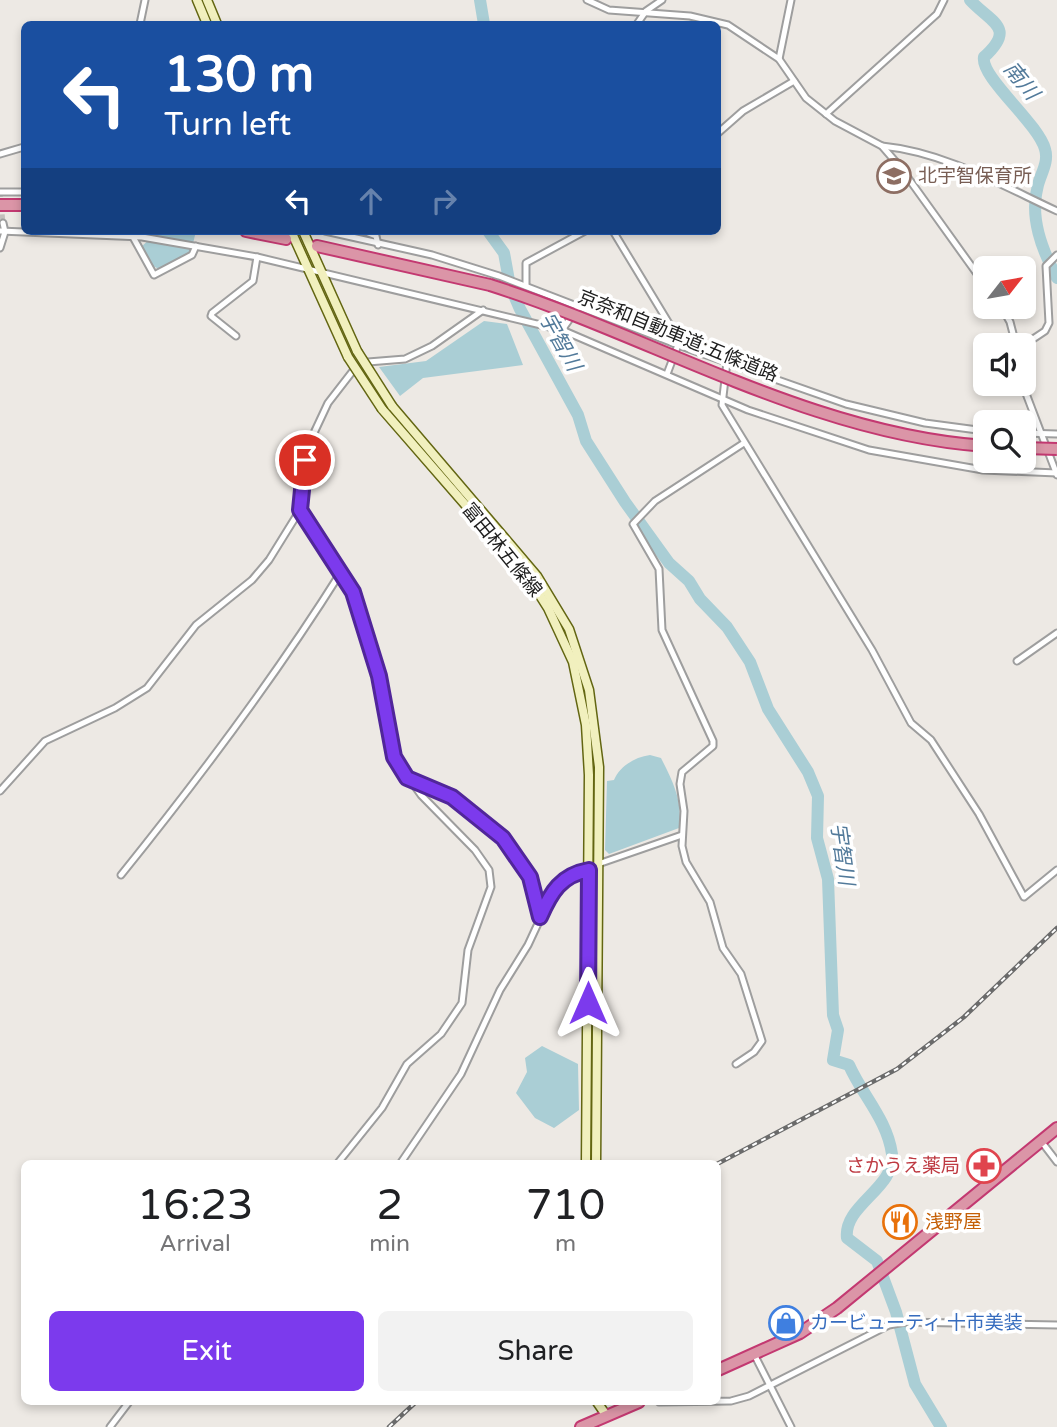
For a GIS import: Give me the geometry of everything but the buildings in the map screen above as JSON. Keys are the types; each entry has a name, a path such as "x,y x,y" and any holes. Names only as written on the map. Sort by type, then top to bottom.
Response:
{"highway":[{"path":"0,205 21,205"},
{"name":"京奈和自動車道;五條道路","path":"317,246 490,285 586,318 829,413 930,438 973,444"},
{"path":"1036,448 1057,449"},
{"path":"721,1369 800,1333 881,1274 1057,1128"},
{"path":"581,1427 631,1405"}],"main road":[{"path":"197,0 206,21"},
{"path":"207,0 216,21"},
{"name":"富田林五條線","path":"289,235 309,269 348,357 382,409 522,569 561,633 573,662 586,725 589,870 586,1160"},
{"name":"富田林五條線","path":"305,235 357,351 392,406 515,547 556,604 582,661 594,714 599,767 596,1160"},
{"path":"599,1405 606,1415"},
{"path":"605,1405 606,1415"}],"street":[{"path":"141,21 145,0"},
{"path":"587,0 609,10 646,11 705,21"},
{"path":"639,21 646,11 662,0"},
{"path":"779,59 791,0"},
{"path":"826,114 937,14 944,0"},
{"path":"721,24 728,25 779,59 806,98 826,114 882,146 901,168 973,268"},
{"path":"721,130 743,111 794,81"},
{"path":"882,146 908,149 937,157 1057,211"},
{"path":"0,154 21,148"},
{"path":"0,192 21,192"},
{"path":"0,248 3,223"},
{"path":"2,232 21,232"},
{"path":"106,235 142,237 257,257 549,326 803,430 869,450 983,470 1057,474 1027,396"},
{"path":"340,235 432,256 499,276 678,345 846,404 925,423 973,429"},
{"path":"373,235 378,245"},
{"path":"526,286 526,263 578,235"},
{"path":"615,235 676,335 678,345 667,374"},
{"path":"133,237 154,275 192,255 196,246"},
{"path":"1036,337 1045,331 1049,323 1046,266 1057,255"},
{"path":"236,336 211,316 253,281 257,257"},
{"path":"562,330 579,306"},
{"path":"0,791 46,741 115,708 147,688 196,625 252,580 269,560 300,510 305,460 313,435 328,403 352,372 368,362 405,359 432,346 483,310"},
{"path":"727,362 722,405 872,650 911,723 931,740 979,814 1024,897 1057,870"},
{"path":"1036,432 1057,434"},
{"path":"736,1064 754,1052 762,1041 741,974 723,948 710,902 686,862 682,835 682,772 713,746 713,741 662,630 659,569 633,524 655,501 744,443"},
{"path":"300,510 353,592 376,666 394,757 407,778 475,850 489,870 491,894 468,950 462,1003 441,1034 407,1064 382,1108 340,1160"},
{"path":"121,875 208,767 270,684 341,572"},
{"path":"1017,661 1057,634"},
{"path":"407,778 452,797 503,838 530,877 540,917"},
{"path":"403,1160 461,1073 500,990 528,945 556,885 575,872 589,870 682,835"},
{"path":"1041,1141 1057,1162"},
{"path":"721,1401 731,1401 769,1388 889,1325 905,1322 1057,1325"},
{"path":"754,1354 791,1427"},
{"path":"110,1427 127,1405"}],"water":[{"path":"154,235 195,235 191,252 159,269 153,266 141,247"},
{"path":"484,321 507,324 523,365 423,378 400,396 379,367 426,361"},
{"path":"650,755 661,758 673,784 680,809 679,828 609,854 605,850 607,781 614,780 620,770 629,763"},
{"path":"542,1046 578,1064 579,1110 554,1128 535,1118 516,1093 527,1072 525,1058"}],"waterway":[{"name":"宇智川","path":"480,0 484,21"},
{"name":"南川","path":"970,0 992,20 1000,32 994,47 984,57 985,66 1032,126 1045,149 1045,163 1036,197 1036,221 1046,256 1057,278"},
{"name":"宇智川","path":"491,235 504,253 510,286 520,309 578,415 586,441 669,563 689,581 700,599 727,627 750,662 768,709 808,772 818,796 817,838 828,879 833,1015 838,1030 833,1060 849,1065 880,1118 892,1154 886,1177 853,1216 848,1226 847,1238 877,1261 896,1312 915,1384 941,1427"}],"tunnel":[{"path":"0,192 3,223"}],"railway":[{"path":"721,1162 897,1069 964,1017 1057,928"},
{"path":"389,1427 413,1405"}],"place":[{"name":"北宇智保育所","path":"894,176"},
{"name":"さかうえ薬局","path":"984,1166"},
{"name":"浅野屋","path":"900,1222"},
{"name":"カービューティ 十市美装","path":"786,1323"}],"route":[{"path":"305,460 300,510 353,592 379,676 394,757 407,778 452,797 488,823 503,838 530,877 540,917 556,885 575,872 589,870 588,1003"}]}
